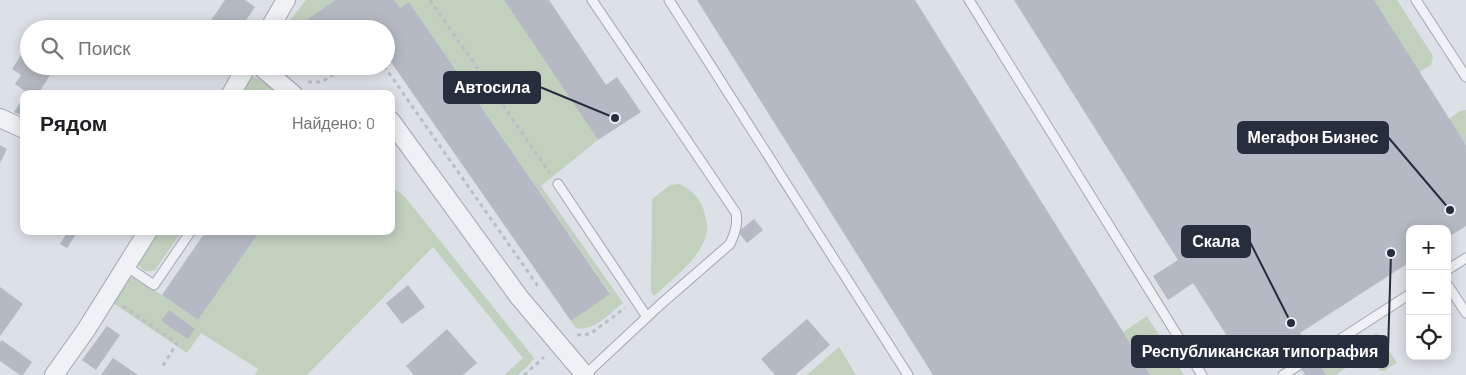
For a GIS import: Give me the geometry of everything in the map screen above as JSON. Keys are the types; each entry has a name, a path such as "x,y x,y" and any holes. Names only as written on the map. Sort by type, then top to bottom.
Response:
{"street":[{"path":"274,20 286,0"},
{"path":"233,90 242,75"},
{"path":"275,75 297,88"},
{"path":"0,118 20,127"},
{"path":"395,126 519,296 585,375"},
{"path":"54,375 145,235"}],"lane":[{"path":"585,375 730,244 737,219 736,213 592,0"},
{"path":"669,0 908,375"},
{"path":"969,0 1202,375"},
{"path":"1416,0 1466,77"},
{"path":"558,184 647,317"},
{"path":"126,266 154,285 187,235"},
{"path":"1451,267 1466,258"},
{"path":"1451,290 1466,313"},
{"path":"1314,356 1406,297"},
{"path":"1283,375 1299,365"}],"path":[{"path":"430,0 558,184"},
{"path":"297,88 322,82 332,75"},
{"path":"390,75 543,293"},
{"path":"108,295 177,343 162,367"},
{"path":"573,335 590,334 636,300"}],"green space":[{"path":"306,0 335,0 306,20 290,20"},
{"path":"394,0 504,0 598,140 541,186 623,303 601,321 589,327 576,328 571,321 610,293 409,2 400,8"},
{"path":"1374,0 1397,0 1433,56 1431,65 1419,72"},
{"path":"251,77 255,77 274,90 241,90"},
{"path":"1466,110 1466,145 1449,119 1460,111"},
{"path":"680,184 693,193 700,201 704,211 707,231 704,241 693,259 654,296 651,292 652,199 670,185"},
{"path":"395,189 405,197 534,358 518,375 504,375 523,358 433,247 307,375 255,375 258,369 201,333 187,353 113,303 124,284 134,276 198,320 257,235 395,235"},
{"path":"155,235 179,235 155,270 145,270 138,262"},
{"path":"1147,316 1184,375 1150,375 1123,332"},
{"path":"1376,333 1397,363 1384,371 1380,371 1370,355 1366,355 1335,375 1326,375 1322,368"},
{"path":"839,347 856,375 807,375"}],"building":[{"path":"225,0 245,0 255,7 246,20 211,20"},
{"path":"335,0 394,0 400,8 409,2 610,294 571,321 395,68 395,20 306,20"},
{"path":"504,0 549,0 606,85 617,77 641,112 598,140"},
{"path":"697,0 915,0 1150,375 933,375"},
{"path":"1014,0 1374,0 1466,145 1466,226 1451,235 1451,225 1406,225 1406,265 1300,333 1326,375 1305,375 1284,342 1247,367 1193,283 1168,300 1153,276 1178,260"},
{"path":"20,57 20,74 12,69"},
{"path":"21,75 50,75 41,90 23,90 15,84"},
{"path":"20,103 20,114 14,112"},
{"path":"0,145 7,149 0,163"},
{"path":"754,219 763,230 747,243 738,232"},
{"path":"66,235 75,235 67,248 60,244"},
{"path":"203,235 257,235 198,320 162,295"},
{"path":"408,285 425,307 402,324 386,303"},
{"path":"0,287 23,304 0,336"},
{"path":"169,310 195,329 188,339 161,321"},
{"path":"807,319 830,345 795,375 775,375 761,359"},
{"path":"107,326 120,335 96,370 82,360"},
{"path":"447,329 477,363 463,375 414,375 406,366"},
{"path":"2,340 32,362 23,375 20,375 0,361 0,342"},
{"path":"113,358 138,375 101,375"}],"place":[{"name":"Автосила","path":"615,118"},
{"name":"Мегафон Бизнес","path":"1450,210"},
{"name":"Республиканская типография","path":"1391,253"},
{"name":"Скала","path":"1291,323"}]}
